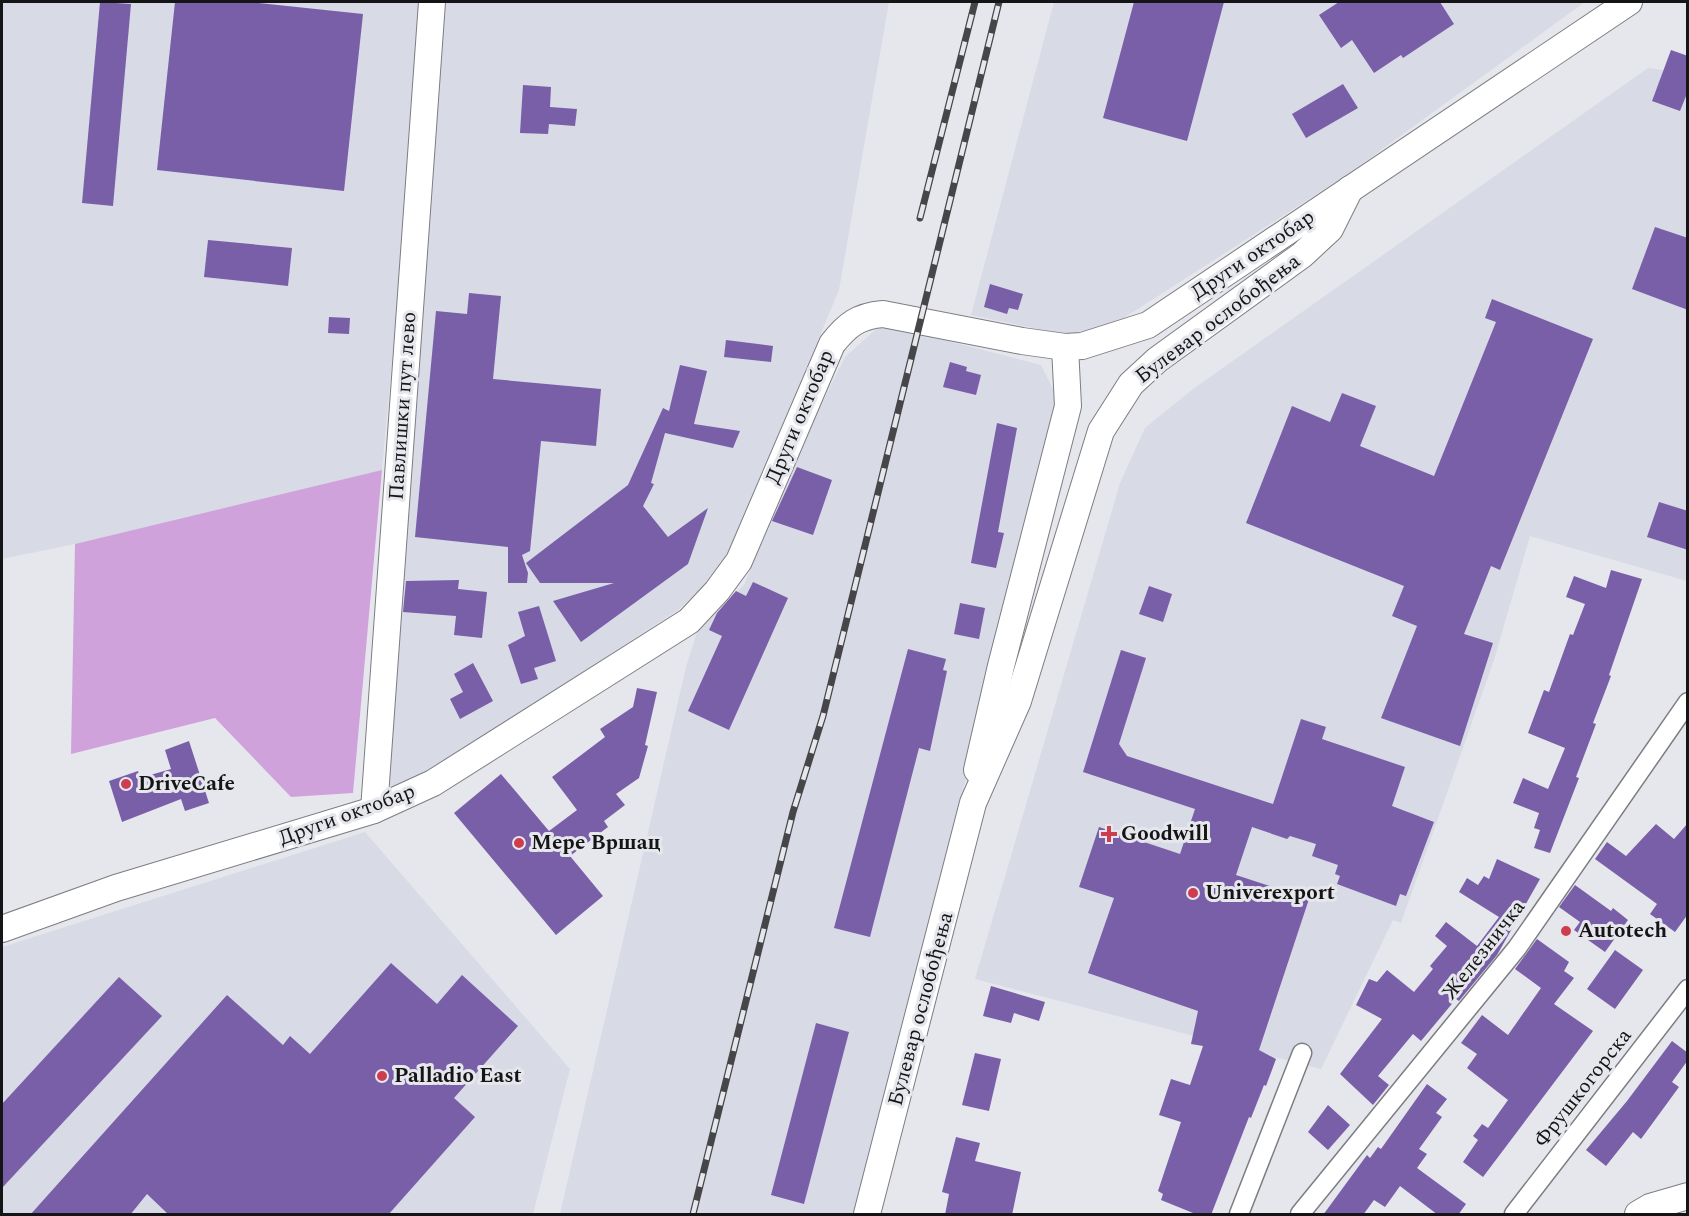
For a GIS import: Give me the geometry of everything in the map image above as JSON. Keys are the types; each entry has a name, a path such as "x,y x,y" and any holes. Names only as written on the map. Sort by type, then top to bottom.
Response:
{"street":[{"name":"Павлишки пут лево","path":"374,810 432,2"},
{"name":"Други октобар","path":"2,928 116,888 374,810 434,783 689,621 717,591 738,561 832,344 848,324 864,315 883,314 1022,341 1065,346 1082,346 1148,324 1629,2"},
{"name":"Булевар ослобођења","path":"973,803 1004,734 1031,661 1091,458 1114,406 1131,384 1157,360 1302,255 1330,229 1350,189"},
{"name":"Булевар ослобођења","path":"867,1215 973,803 984,736 999,673 1068,406 1065,346"},
{"path":"999,673 1031,661"},
{"name":"Булевар ослобођења","path":"999,673 1004,734"},
{"name":"Железничка","path":"1300,1215 1517,948 1688,702"},
{"name":"Фрушкогорска","path":"1515,1215 1688,989"},
{"path":"1239,1215 1302,1053"},
{"path":"1638,1215 1650,1207 1688,1196"}],"shaded area":[{"path":"2,2 425,2 382,470 75,544 2,559"},
{"path":"441,2 889,2 839,290 721,571 678,610 378,805"},
{"path":"1054,2 1585,2 1348,174 1116,323 1067,335 971,315"},
{"path":"1648,68 1687,73 1687,581 1530,536 1494,660 1401,923 1393,920 1321,1069 975,979 1120,483 1145,428 1193,389"},
{"path":"882,324 1041,365 1061,405 855,1214 560,1214 686,667 697,632 744,585 810,427 845,357"},
{"path":"382,470 353,793 291,797 215,718 71,754 75,544"},
{"path":"365,832 570,1069 533,1214 2,1214 2,947"}],"building":[{"path":"100,2 131,4 113,206 82,203"},
{"path":"175,2 249,2 363,14 344,191 157,170"},
{"path":"1134,2 1224,2 1187,141 1103,118"},
{"path":"1339,2 1440,2 1454,24 1403,58 1401,55 1374,73 1352,40 1341,48 1319,15"},
{"path":"1671,50 1688,56 1688,91 1680,111 1652,101"},
{"path":"1343,84 1358,108 1306,138 1292,114"},
{"path":"523,85 551,87 550,107 577,109 575,126 549,124 548,134 520,133"},
{"path":"1655,227 1688,238 1688,310 1632,289"},
{"path":"208,240 292,248 288,286 204,277"},
{"path":"990,284 1023,294 1018,310 1009,308 1007,314 984,307"},
{"path":"469,293 501,296 493,379 601,389 596,446 541,441 530,551 522,555 528,573 527,583 508,583 508,547 415,537 436,311 467,314"},
{"path":"1492,299 1593,339 1500,570 1491,566 1464,634 1493,643 1460,746 1381,718 1417,626 1392,616 1404,586 1246,523 1292,406 1330,422 1342,393 1376,406 1360,446 1434,476 1496,322 1485,318"},
{"path":"329,317 350,318 349,334 328,333"},
{"path":"726,340 773,346 771,362 724,357"},
{"path":"950,362 967,367 966,371 981,375 976,395 943,387"},
{"path":"680,365 707,371 694,424 740,431 733,448 665,433 651,483 654,484 643,506 668,537 708,508 688,564 581,642 553,601 614,583 540,583 526,563 628,485 663,408 669,411"},
{"path":"997,423 1017,428 998,532 1004,533 996,568 971,563"},
{"path":"797,467 832,480 813,535 772,521"},
{"path":"1659,502 1688,511 1688,550 1647,537"},
{"path":"1611,570 1642,579 1609,675 1611,676 1593,723 1596,724 1576,777 1579,778 1550,853 1534,848 1540,830 1534,828 1539,813 1513,803 1523,778 1548,789 1565,748 1528,733 1544,690 1549,692 1570,634 1573,635 1585,604 1566,597 1574,576 1606,588"},
{"path":"459,580 458,589 487,592 482,638 454,635 456,616 403,612 406,581"},
{"path":"753,582 788,598 729,730 688,711 722,636 709,630 717,613 736,591 746,596"},
{"path":"1149,586 1172,594 1163,622 1139,614"},
{"path":"960,603 985,608 979,639 954,634"},
{"path":"539,606 556,661 534,668 538,679 521,684 508,645 525,636 518,612"},
{"path":"908,649 946,659 943,670 947,671 930,751 919,748 870,937 834,928"},
{"path":"1121,650 1146,658 1119,744 1127,756 1273,804 1301,719 1326,727 1322,739 1405,767 1392,806 1434,822 1406,896 1400,894 1396,906 1337,884 1340,876 1335,874 1338,865 1312,856 1316,844 1290,836 1287,839 1252,827 1236,875 1309,899 1259,1050 1276,1059 1266,1086 1264,1085 1251,1118 1249,1117 1211,1215 1198,1215 1161,1200 1163,1194 1158,1191 1181,1122 1159,1115 1171,1079 1190,1085 1203,1046 1191,1044 1198,1011 1088,973 1114,898 1079,887 1099,827 1180,854 1195,809 1083,772"},
{"path":"473,663 493,701 460,719 450,699 463,692 454,674"},
{"path":"637,688 657,692 645,745 648,746 639,778 616,794 625,805 604,821 608,827 570,856 603,896 556,935 454,813 501,774 549,831 577,810 552,777 605,737 600,729 633,707"},
{"path":"189,741 209,803 185,811 181,799 122,822 109,781 138,771 140,778 171,769 165,750"},
{"path":"1688,823 1688,914 1675,932 1650,914 1657,904 1595,859 1607,842 1626,856 1656,824 1674,839"},
{"path":"1497,859 1540,879 1497,955 1459,1001 1456,999 1421,1041 1413,1034 1378,1076 1389,1085 1373,1105 1340,1074 1382,1019 1356,1005 1369,979 1377,982 1387,970 1414,992 1433,969 1430,966 1447,946 1435,936 1446,922 1477,946 1499,917 1459,892 1467,878 1478,885 1484,876 1489,879"},
{"path":"1575,885 1611,911 1613,908 1628,920 1605,952 1574,930 1580,922 1559,907"},
{"path":"1537,939 1569,962 1564,971 1574,978 1554,1004 1593,1031 1483,1177 1463,1162 1478,1140 1473,1136 1482,1124 1488,1128 1508,1100 1467,1068 1477,1054 1461,1043 1482,1015 1508,1035 1541,988 1515,969"},
{"path":"1615,950 1643,970 1615,1009 1587,989"},
{"path":"391,963 437,1004 462,975 518,1026 454,1098 475,1117 388,1215 169,1215 147,1194 130,1215 30,1215 227,995 283,1045 290,1036 310,1054"},
{"path":"119,977 162,1016 2,1188 2,1104"},
{"path":"991,986 1045,1002 1039,1021 1014,1013 1011,1023 983,1016"},
{"path":"816,1023 849,1032 804,1204 771,1195"},
{"path":"1672,1041 1688,1053 1688,1060 1672,1082 1679,1087 1641,1139 1633,1132 1606,1166 1586,1150 1627,1101"},
{"path":"975,1053 1001,1059 989,1111 962,1105"},
{"path":"1427,1084 1447,1099 1436,1113 1442,1117 1419,1149 1427,1154 1417,1168 1466,1204 1458,1215 1438,1215 1400,1186 1385,1207 1374,1200 1363,1215 1323,1215 1367,1155 1370,1158 1378,1147 1381,1149"},
{"path":"1328,1105 1350,1125 1328,1150 1308,1132"},
{"path":"956,1137 980,1143 975,1161 1021,1172 1012,1215 945,1215 949,1194 942,1192"}],"railway":[{"path":"920,218 975,2"},
{"path":"693,1214 793,812 823,716 999,2"}],"place":[{"name":"DriveCafe","path":"126,784"},
{"name":"Goodwill","path":"1109,834"},
{"name":"Мере Вршац","path":"519,843"},
{"name":"Univerexport","path":"1193,893"},
{"name":"Autotech","path":"1566,931"},
{"name":"Palladio East","path":"382,1076"}]}
